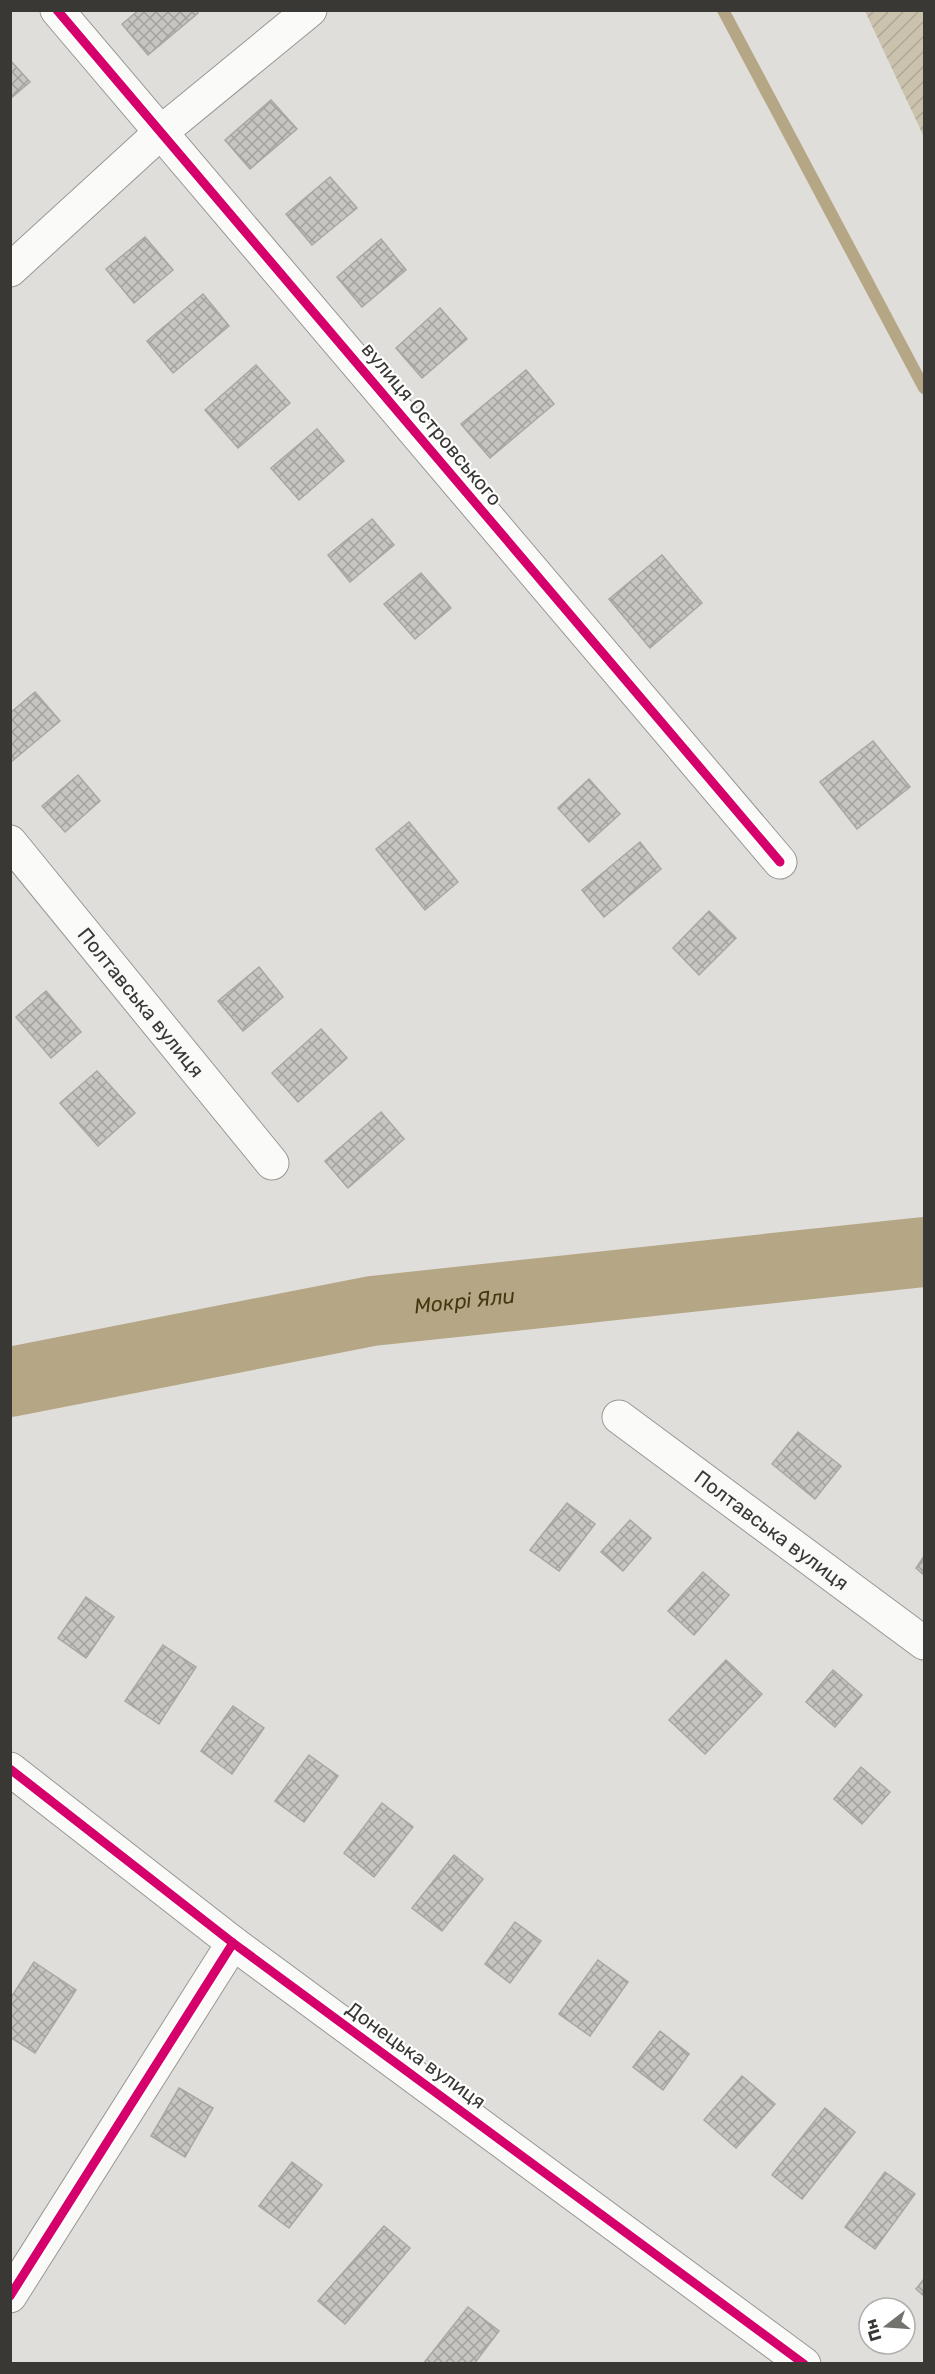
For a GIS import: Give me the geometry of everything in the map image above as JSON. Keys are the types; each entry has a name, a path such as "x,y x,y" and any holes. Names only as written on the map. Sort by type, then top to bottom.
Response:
{"street":[{"name":"вулиця Островського","path":"57,10 780,862"},
{"path":"10,270 160,133 310,10"},
{"name":"Полтавська вулиця","path":"10,842 272,1163"},
{"name":"Полтавська вулиця","path":"618,1417 924,1643"},
{"name":"Донецька вулиця","path":"10,1769 233,1943 804,2364"},
{"path":"10,2296 233,1943"}],"shaded area":[{"path":"865,11 924,11 924,137"}],"building":[{"path":"139,10 196,10 198,13 148,55 122,24"},
{"path":"10,60 30,82 10,99"},
{"path":"271,100 297,129 250,169 225,140"},
{"path":"330,177 357,208 312,245 286,214"},
{"path":"145,237 173,270 134,303 106,269"},
{"path":"381,239 406,270 362,307 337,277"},
{"path":"203,294 229,326 173,373 147,341"},
{"path":"440,308 467,339 422,378 396,348"},
{"path":"256,365 290,403 238,448 205,410"},
{"path":"526,370 554,404 490,458 461,424"},
{"path":"317,429 344,461 299,500 271,468"},
{"path":"372,519 394,545 350,582 328,555"},
{"path":"662,555 702,603 650,648 609,599"},
{"path":"421,573 451,608 415,639 384,604"},
{"path":"35,692 60,721 11,762 10,713"},
{"path":"873,741 910,787 857,829 820,782"},
{"path":"78,775 100,801 65,832 42,806"},
{"path":"589,779 620,814 589,842 558,808"},
{"path":"409,822 458,882 425,910 376,849"},
{"path":"640,842 661,869 604,917 582,890"},
{"path":"709,911 736,938 699,975 673,948"},
{"path":"259,967 283,997 243,1031 218,1001"},
{"path":"46,991 81,1032 51,1058 16,1017"},
{"path":"321,1029 347,1058 298,1102 272,1073"},
{"path":"97,1071 135,1113 98,1146 60,1103"},
{"path":"381,1112 404,1139 348,1188 325,1161"},
{"path":"798,1432 841,1466 815,1499 772,1464"},
{"path":"567,1503 595,1524 559,1571 530,1550"},
{"path":"630,1520 651,1538 623,1571 601,1552"},
{"path":"924,1556 924,1575 916,1568"},
{"path":"703,1572 729,1595 694,1635 668,1611"},
{"path":"86,1597 114,1617 86,1658 58,1638"},
{"path":"163,1645 196,1667 159,1724 125,1701"},
{"path":"726,1660 762,1694 705,1754 669,1720"},
{"path":"833,1670 862,1695 835,1727 806,1702"},
{"path":"233,1706 264,1728 232,1774 201,1751"},
{"path":"309,1755 338,1776 304,1822 275,1801"},
{"path":"861,1767 890,1792 862,1824 834,1799"},
{"path":"382,1803 413,1827 374,1877 344,1853"},
{"path":"454,1855 483,1879 442,1931 412,1908"},
{"path":"515,1922 541,1941 510,1983 485,1964"},
{"path":"598,1960 628,1982 590,2036 559,2014"},
{"path":"34,1962 76,1990 35,2053 10,2037 10,1999"},
{"path":"660,2031 689,2054 663,2090 633,2067"},
{"path":"742,2076 775,2104 736,2148 704,2120"},
{"path":"179,2088 213,2108 185,2157 151,2136"},
{"path":"825,2108 855,2132 802,2199 772,2175"},
{"path":"292,2162 322,2185 289,2228 259,2206"},
{"path":"885,2172 915,2194 875,2249 845,2227"},
{"path":"384,2226 410,2248 345,2324 318,2301"},
{"path":"924,2279 924,2296 916,2289"},
{"path":"468,2307 499,2331 474,2364 423,2364"}],"waterway":[{"path":"723,10 924,388"},
{"name":"Мокрі Яли","path":"10,1382 372,1311 924,1252"}],"cycle path":[{"path":"57,10 780,862"},
{"path":"10,1769 233,1943 804,2364"},
{"path":"10,2296 233,1943"}]}
